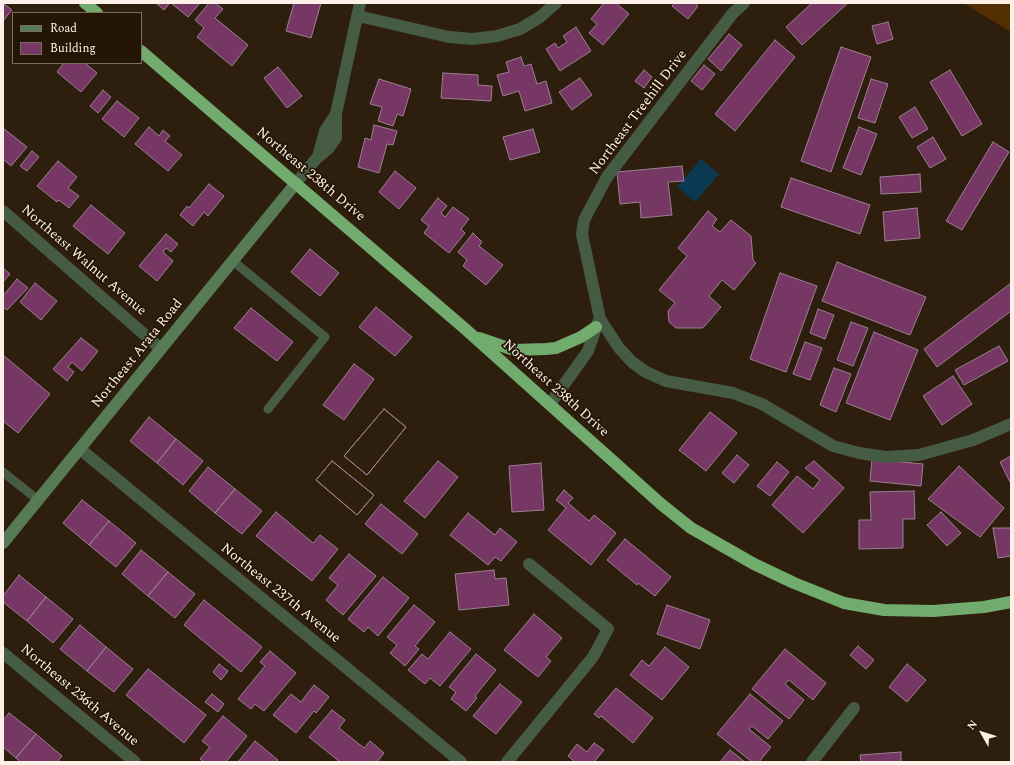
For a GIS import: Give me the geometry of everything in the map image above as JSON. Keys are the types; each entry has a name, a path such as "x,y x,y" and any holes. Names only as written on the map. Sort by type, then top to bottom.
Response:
{"highway":[{"path":"85,3 96,12"},
{"name":"Northeast 238th Drive","path":"142,52 468,332 661,504 691,528 748,561 794,583 844,603 884,610 933,611 984,607 1011,602"},
{"path":"468,332 514,350 525,351 556,348 581,337 598,323"}],"street":[{"path":"296,183 318,157 325,131 336,114 360,3"},
{"path":"358,16 449,37 473,39 497,36 520,29 540,17 556,3"},
{"name":"Northeast Treehill Drive","path":"744,3 733,13 607,177 584,220 582,234 598,323 632,362 646,372 666,381 733,394 762,404 833,446 859,453 886,457 919,455 973,440 1011,424"},
{"name":"Northeast Arata Road","path":"3,543 296,183"},
{"name":"Northeast Walnut Avenue","path":"3,211 162,349"},
{"path":"550,404 588,351 598,323"},
{"name":"Northeast 237th Avenue","path":"80,449 461,762"},
{"path":"507,762 593,657 608,629 529,564"},
{"name":"Northeast 236th Avenue","path":"3,653 135,762"},
{"path":"812,762 854,708"}],"lane":[{"path":"233,261 325,336 268,409"},
{"path":"3,472 38,500"}],"shaded area":[{"path":"963,3 1011,3 1011,32"}],"water":[{"path":"701,159 719,174 695,202 677,187"}],"building":[{"path":"3,3 12,10 3,21"},
{"path":"156,3 170,3 164,10"},
{"path":"171,3 200,3 188,17"},
{"path":"209,3 215,3 223,9 215,18 248,45 232,66 197,37 204,28 195,20"},
{"path":"294,3 321,3 311,38 286,31"},
{"path":"604,3 616,3 629,14 603,45 589,33 597,24 591,19"},
{"path":"675,3 695,3 698,6 688,19 672,6"},
{"path":"812,3 848,3 802,45 786,27"},
{"path":"888,22 893,39 877,44 872,26"},
{"path":"576,27 591,51 560,71 546,49 555,43 558,48 567,42 563,36"},
{"path":"729,34 742,45 721,71 708,59"},
{"path":"775,40 795,57 735,131 715,114"},
{"path":"841,47 871,57 831,172 801,161"},
{"path":"521,57 524,66 531,64 537,84 546,81 552,103 525,111 519,91 503,96 497,75 509,72 506,62"},
{"path":"63,64 86,64 97,73 81,92 57,72"},
{"path":"704,65 715,74 702,90 691,81"},
{"path":"278,67 302,96 287,108 264,78"},
{"path":"644,70 652,77 644,88 635,81"},
{"path":"950,70 982,124 962,136 930,82"},
{"path":"443,73 478,75 478,85 492,86 491,101 441,98"},
{"path":"580,78 592,95 572,110 559,92"},
{"path":"379,79 411,89 403,116 397,114 393,126 378,121 382,107 370,104"},
{"path":"871,79 888,84 875,123 858,118"},
{"path":"103,90 111,97 98,113 90,106"},
{"path":"117,101 139,118 124,137 102,119"},
{"path":"915,107 928,129 912,138 899,117"},
{"path":"374,125 397,131 393,145 387,144 379,173 358,167 365,138 371,140"},
{"path":"149,127 159,136 163,130 170,136 165,141 182,155 168,171 135,144"},
{"path":"859,127 877,134 861,175 843,168"},
{"path":"3,128 27,147 11,166 3,159"},
{"path":"533,129 540,152 510,160 503,137"},
{"path":"933,137 946,159 930,168 917,147"},
{"path":"993,142 1009,152 962,230 946,221"},
{"path":"32,151 39,157 27,171 20,166"},
{"path":"58,161 77,177 68,188 79,196 69,208 59,200 57,202 37,186"},
{"path":"682,166 684,181 668,182 672,215 641,218 640,202 620,204 617,172"},
{"path":"395,171 416,188 399,209 379,192"},
{"path":"920,174 921,192 881,194 880,177"},
{"path":"791,178 870,205 860,234 781,207"},
{"path":"209,184 224,196 208,216 204,212 193,226 180,215 187,206 189,208"},
{"path":"438,198 447,206 441,213 445,217 453,207 469,219 461,229 465,233 449,253 424,233 429,226 421,220"},
{"path":"91,205 125,233 108,254 73,226"},
{"path":"917,208 920,238 885,241 883,212"},
{"path":"708,211 717,219 712,226 720,232 731,220 751,236 753,260 756,263 734,290 722,280 709,296 721,307 703,328 676,328 669,322 668,311 675,303 659,290 687,256 678,248"},
{"path":"473,233 482,242 479,246 503,265 486,285 463,266 467,260 458,252"},
{"path":"166,234 178,244 171,252 166,248 163,252 173,261 157,281 139,266"},
{"path":"310,249 339,273 320,296 291,272"},
{"path":"837,262 926,297 910,335 822,301"},
{"path":"3,268 10,274 3,282"},
{"path":"780,273 817,286 786,372 750,359"},
{"path":"17,279 28,288 7,310 3,307 3,296"},
{"path":"35,283 57,301 41,320 20,302"},
{"path":"1011,283 1011,311 937,367 924,349"},
{"path":"376,307 412,337 395,356 359,327"},
{"path":"251,308 293,342 277,361 234,328"},
{"path":"818,309 834,315 825,339 810,333"},
{"path":"851,322 868,328 853,366 837,360"},
{"path":"874,332 918,350 890,420 846,403"},
{"path":"81,338 98,351 82,371 72,362 68,367 74,372 67,381 53,369"},
{"path":"805,342 822,348 810,380 793,374"},
{"path":"999,346 1008,361 964,385 955,370"},
{"path":"3,355 50,394 18,433 3,421"},
{"path":"354,364 374,379 344,420 323,405"},
{"path":"834,368 851,374 836,412 820,405"},
{"path":"953,376 972,404 942,425 923,396"},
{"path":"384,409 406,427 367,475 344,456"},
{"path":"384,409 406,427 367,475 344,456"},
{"path":"710,412 737,433 706,471 679,450"},
{"path":"149,417 176,439 157,463 130,441"},
{"path":"176,439 203,461 183,485 157,463"},
{"path":"737,455 749,465 734,483 722,473"},
{"path":"1011,456 1011,484 1000,462"},
{"path":"872,459 923,464 921,486 870,481"},
{"path":"332,461 374,495 357,515 316,480"},
{"path":"332,461 374,495 357,515 316,480"},
{"path":"438,461 458,477 425,518 404,501"},
{"path":"814,461 844,488 803,533 772,505 797,476 813,489 820,480 805,468"},
{"path":"777,462 789,472 770,496 757,486"},
{"path":"541,463 544,510 512,512 509,466"},
{"path":"959,466 1004,508 980,537 928,499"},
{"path":"208,467 235,489 215,513 189,491"},
{"path":"235,489 262,511 242,534 215,513"},
{"path":"564,490 573,498 568,503 589,521 594,515 616,533 591,565 548,530 566,508 556,500"},
{"path":"914,491 915,519 903,519 903,548 859,549 859,520 871,520 870,492"},
{"path":"82,500 109,521 89,545 63,523"},
{"path":"381,504 418,534 402,554 365,524"},
{"path":"276,512 313,543 320,535 338,549 312,581 256,536"},
{"path":"941,512 961,533 947,546 927,525"},
{"path":"468,513 495,535 500,528 517,542 501,561 495,557 488,565 450,535"},
{"path":"109,521 136,543 116,567 89,545"},
{"path":"993,528 1011,528 1011,556 998,558"},
{"path":"625,539 671,577 655,596 638,583 637,585 607,560"},
{"path":"141,550 168,572 148,596 122,574"},
{"path":"349,554 376,576 343,615 326,600 338,585 329,578"},
{"path":"494,570 495,579 506,578 509,605 459,610 455,574"},
{"path":"168,572 195,594 175,618 148,596"},
{"path":"19,575 46,597 27,621 3,602 3,596"},
{"path":"383,577 409,598 378,636 368,627 364,632 348,619"},
{"path":"46,597 73,619 53,643 27,621"},
{"path":"204,600 262,647 241,672 184,625"},
{"path":"414,605 435,622 415,646 419,649 405,666 390,653 397,645 387,637"},
{"path":"667,605 710,620 700,649 657,634"},
{"path":"534,614 562,638 546,657 551,661 538,677 504,650"},
{"path":"80,625 106,647 87,671 60,649"},
{"path":"450,632 471,649 440,686 430,678 425,684 408,670 422,654 428,659"},
{"path":"858,646 874,660 866,669 850,655"},
{"path":"106,647 133,669 114,692 87,671"},
{"path":"665,647 689,667 662,700 630,675 642,660 649,666"},
{"path":"785,649 826,683 813,700 789,680 785,684 804,700 789,719 752,689"},
{"path":"270,651 296,673 264,711 255,704 251,709 238,699 265,666 260,662"},
{"path":"476,654 496,670 475,696 477,698 466,711 451,699 456,692 449,687"},
{"path":"219,664 228,671 221,680 213,672"},
{"path":"907,664 926,680 907,702 889,687"},
{"path":"148,669 206,715 184,743 126,695"},
{"path":"500,684 522,702 496,734 473,716"},
{"path":"314,685 329,697 316,713 314,711 296,733 273,715 291,694 301,702"},
{"path":"616,688 653,718 633,743 601,716 599,718 594,714"},
{"path":"212,694 224,704 218,712 205,702"},
{"path":"750,694 783,721 768,739 752,726 749,729 771,747 759,762 752,762 717,734"},
{"path":"332,710 345,720 339,728 364,748 370,741 384,753 377,762 340,762 309,737"},
{"path":"9,713 36,734 16,758 3,747 3,720"},
{"path":"223,716 247,736 226,762 204,762 200,759 210,747 202,741"},
{"path":"36,734 62,756 57,762 21,762 16,758"},
{"path":"255,741 278,760 276,762 238,762"},
{"path":"594,743 604,750 594,762 575,762 568,756 577,744 587,752"},
{"path":"730,750 745,762 720,762"},
{"path":"901,752 901,762 861,762 860,755"}]}
